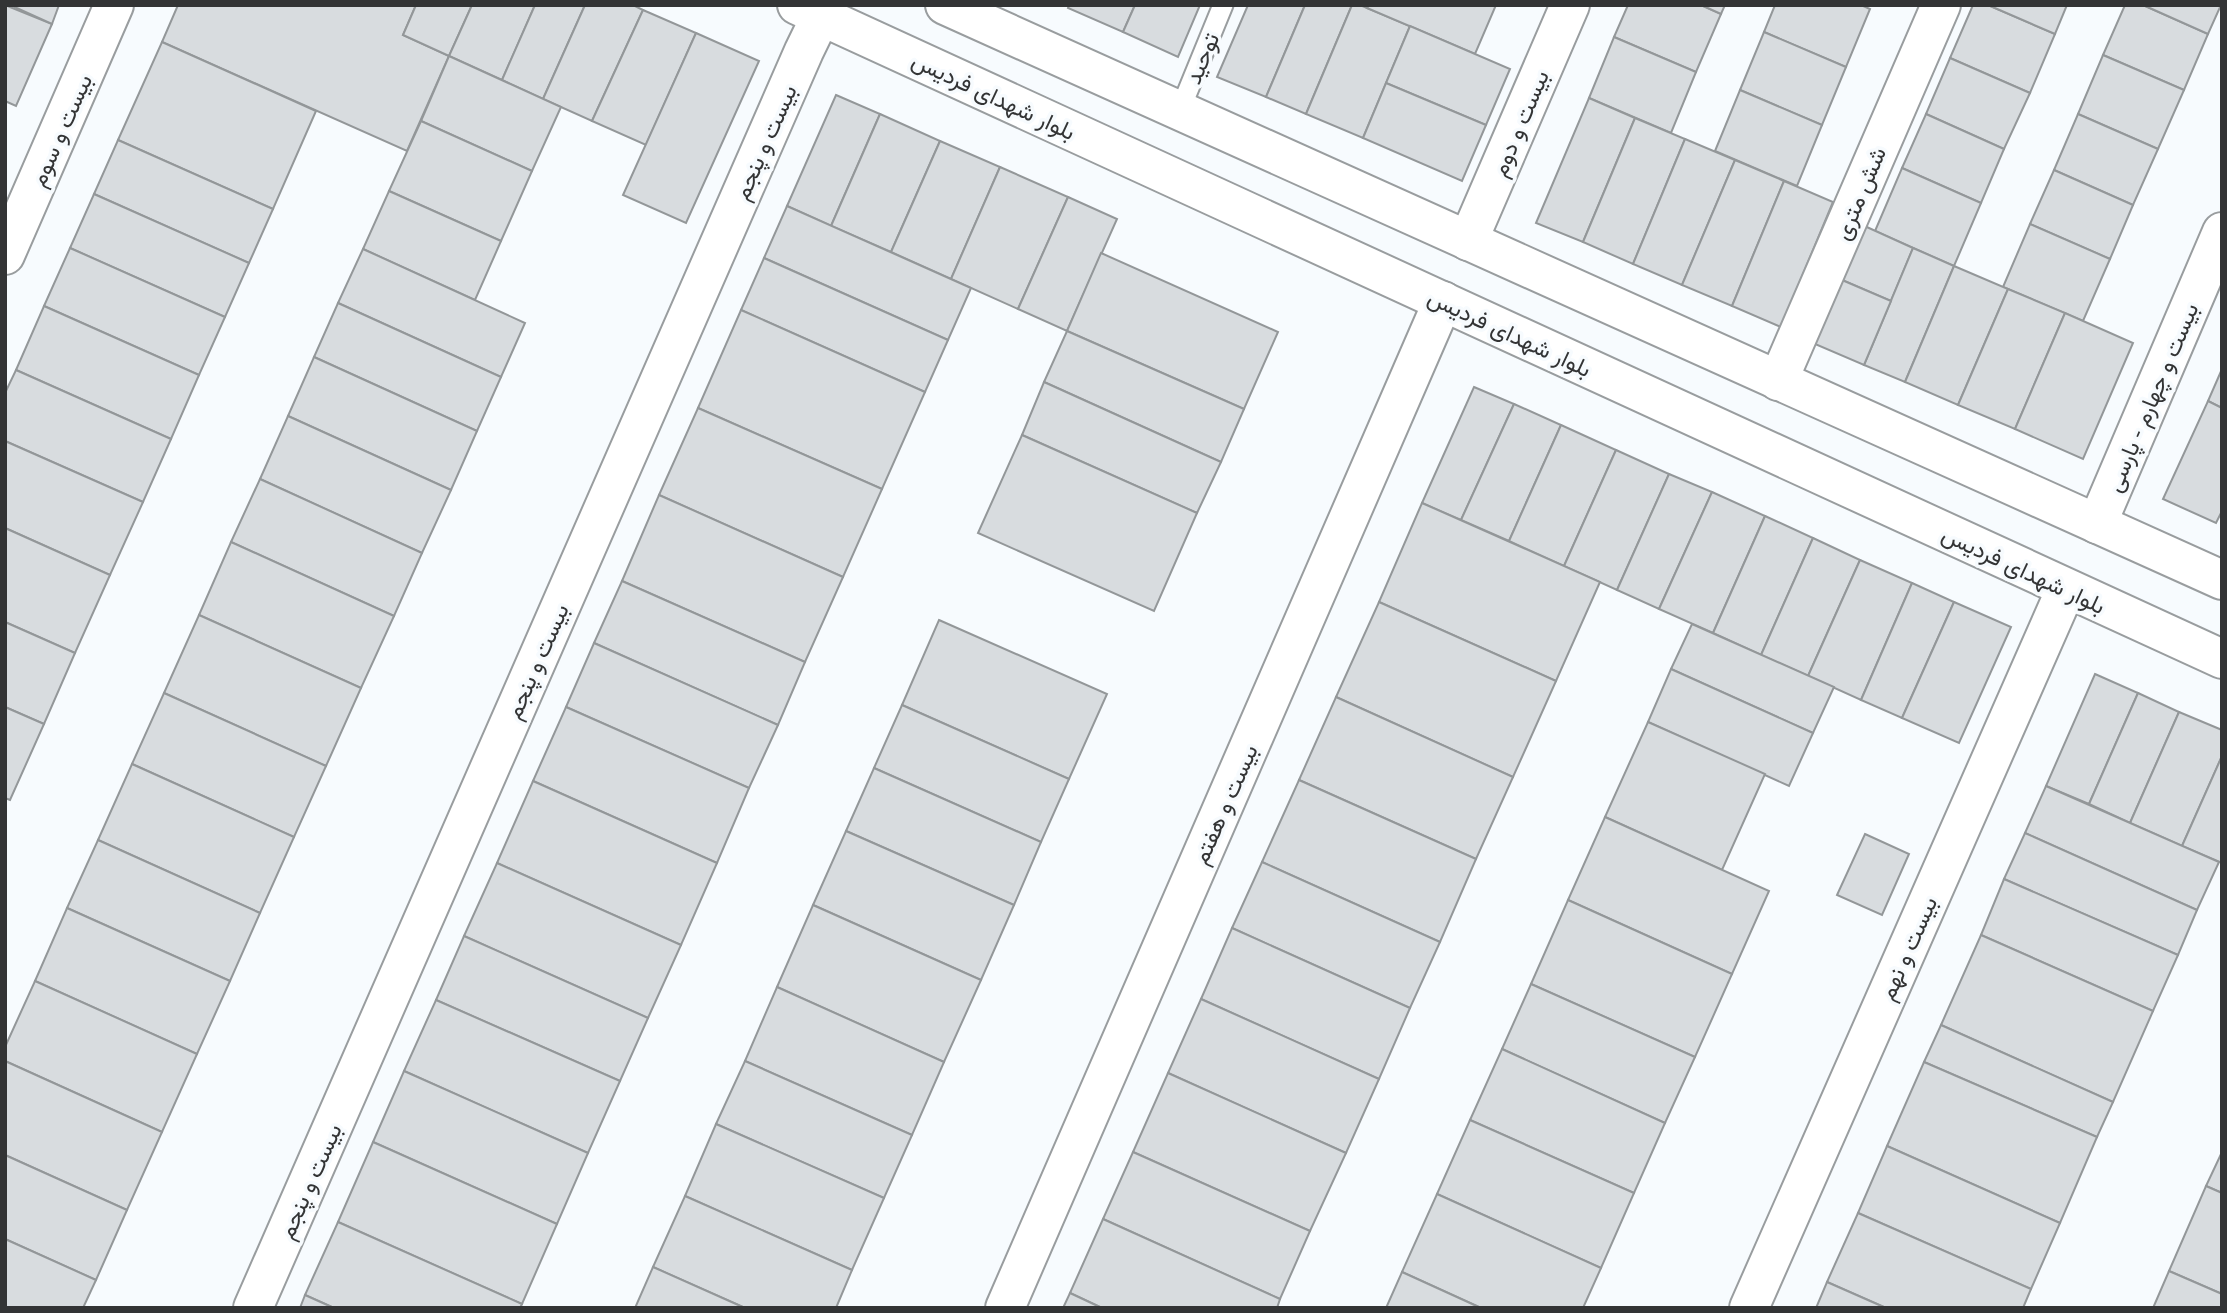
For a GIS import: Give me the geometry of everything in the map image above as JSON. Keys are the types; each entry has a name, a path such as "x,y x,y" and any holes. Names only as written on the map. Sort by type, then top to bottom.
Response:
{"street":[{"name":"بیست و سوم","path":"5,255 114,5"},
{"path":"945,5 2222,580"},
{"name":"بیست و دوم","path":"1468,242 1570,5"},
{"name":"شش متری","path":"1778,381 1941,5"},
{"name":"بلوار شهدای فردیس","path":"809,11 2222,660"},
{"name":"بیست و پنجم","path":"253,1308 804,51 809,11"},
{"name":"بیست و چهارم - پارسی","path":"2097,524 2222,232"},
{"name":"بیست و هفتم","path":"1005,1308 1443,301"},
{"name":"بیست و نهم","path":"1749,1308 2066,589"}],"lane":[{"name":"توحید","path":"1180,110 1223,5"}],"building":[{"path":"5,5 52,24 16,106 5,101"},
{"path":"10,5 59,5 52,24"},
{"path":"178,5 416,5 403,35 449,56 407,151 162,42"},
{"path":"416,5 472,5 449,56 403,35"},
{"path":"472,5 535,5 502,80 449,56"},
{"path":"535,5 585,5 543,99 502,80"},
{"path":"585,5 633,5 643,10 592,121 543,99"},
{"path":"1069,5 1135,5 1123,32 1068,8"},
{"path":"1135,5 1200,5 1178,57 1123,32"},
{"path":"1248,5 1305,5 1266,97 1217,77"},
{"path":"1305,5 1352,5 1306,114 1266,97"},
{"path":"1352,5 1360,5 1410,26 1363,138 1306,114"},
{"path":"1369,5 1496,5 1475,54 1367,8"},
{"path":"1628,5 1701,5 1721,14 1696,72 1614,37"},
{"path":"1701,5 1725,5 1721,14"},
{"path":"1775,5 1861,5 1870,9 1846,67 1764,32"},
{"path":"1973,5 1988,5 2055,34 2030,93 1950,58"},
{"path":"1988,5 2067,5 2055,34"},
{"path":"2125,5 2143,5 2208,34 2184,90 2103,55"},
{"path":"2143,5 2221,5 2208,34"},
{"path":"643,10 696,33 646,145 592,121"},
{"path":"1410,26 1510,69 1486,125 1386,83"},
{"path":"1764,32 1846,67 1822,125 1740,90"},
{"path":"696,33 759,61 686,223 623,195"},
{"path":"1614,37 1696,72 1671,133 1589,98"},
{"path":"162,42 316,111 273,209 118,140"},
{"path":"2103,55 2184,90 2158,149 2078,114"},
{"path":"449,56 561,107 532,171 421,121"},
{"path":"1950,58 2030,93 2004,149 1926,114"},
{"path":"1386,83 1486,125 1462,181 1363,138"},
{"path":"1740,90 1822,125 1797,186 1715,151"},
{"path":"836,95 880,114 831,226 787,206"},
{"path":"1589,98 1635,118 1583,242 1536,223"},
{"path":"880,114 940,141 891,252 831,226"},
{"path":"1926,114 2004,149 1981,203 1902,168"},
{"path":"2078,114 2158,149 2133,205 2054,170"},
{"path":"1635,118 1685,139 1633,264 1583,242"},
{"path":"421,121 532,171 501,241 389,191"},
{"path":"1685,139 1735,160 1682,285 1633,264"},
{"path":"118,140 273,209 249,263 94,194"},
{"path":"940,141 1000,167 951,279 891,252"},
{"path":"1735,160 1784,181 1732,306 1682,285"},
{"path":"1000,167 1068,197 1018,309 951,279"},
{"path":"1902,168 1981,203 1954,266 1875,231"},
{"path":"2054,170 2133,205 2110,259 2030,224"},
{"path":"1784,181 1833,202 1781,327 1732,306"},
{"path":"389,191 501,241 475,300 363,249"},
{"path":"94,194 249,263 225,317 70,248"},
{"path":"1068,197 1117,219 1067,331 1018,309"},
{"path":"787,206 971,288 948,340 764,258"},
{"path":"1858,223 1913,248 1891,301 1835,277"},
{"path":"2030,224 2110,259 2083,321 2003,287"},
{"path":"70,248 225,317 199,375 44,306"},
{"path":"1913,248 1954,266 1905,382 1864,365"},
{"path":"363,249 525,323 501,377 338,303"},
{"path":"1101,253 1278,332 1244,409 1067,331"},
{"path":"764,258 948,340 925,392 741,310"},
{"path":"1954,266 2008,289 1958,405 1905,382"},
{"path":"1835,277 1891,301 1864,365 1808,341"},
{"path":"2008,289 2065,313 2015,429 1958,405"},
{"path":"338,303 501,377 477,431 314,357"},
{"path":"44,306 199,375 171,439 16,370"},
{"path":"741,310 925,392 882,489 698,408"},
{"path":"2065,313 2133,343 2083,459 2015,429"},
{"path":"1067,331 1244,409 1221,462 1044,382"},
{"path":"314,357 477,431 451,490 288,416"},
{"path":"2222,369 2222,408 2208,401"},
{"path":"16,370 171,439 143,502 5,441 5,393"},
{"path":"1044,382 1221,462 1197,513 1022,435"},
{"path":"1474,387 1514,404 1461,520 1422,503"},
{"path":"2208,401 2222,408 2222,511 2216,523 2163,499"},
{"path":"1514,404 1561,425 1509,541 1461,520"},
{"path":"698,408 882,489 843,577 659,495"},
{"path":"288,416 451,490 422,553 260,479"},
{"path":"1561,425 1616,450 1564,566 1509,541"},
{"path":"1022,435 1197,513 1154,611 978,533"},
{"path":"5,441 143,502 110,575 5,528"},
{"path":"1616,450 1669,474 1617,590 1564,566"},
{"path":"1669,474 1712,492 1659,609 1617,590"},
{"path":"260,479 422,553 394,616 231,542"},
{"path":"1712,492 1765,516 1713,633 1659,609"},
{"path":"659,495 843,577 805,662 622,581"},
{"path":"1422,503 1600,582 1556,681 1379,602"},
{"path":"1765,516 1813,538 1761,655 1713,633"},
{"path":"5,528 110,575 75,653 5,622"},
{"path":"1813,538 1860,560 1808,676 1761,655"},
{"path":"231,542 394,616 361,688 199,615"},
{"path":"1860,560 1912,583 1861,700 1808,676"},
{"path":"622,581 805,662 778,725 594,643"},
{"path":"1912,583 1954,602 1902,718 1861,700"},
{"path":"1379,602 1556,681 1513,777 1336,697"},
{"path":"1954,602 2011,627 1959,743 1902,718"},
{"path":"199,615 361,688 326,766 164,693"},
{"path":"939,620 1107,694 1069,779 902,705"},
{"path":"5,622 75,653 44,724 5,707"},
{"path":"1692,624 1834,687 1813,733 1671,669"},
{"path":"594,643 778,725 749,788 566,707"},
{"path":"1671,669 1813,733 1789,786 1648,722"},
{"path":"2095,674 2138,693 2089,804 2046,786"},
{"path":"164,693 326,766 294,837 132,764"},
{"path":"2138,693 2179,712 2130,823 2089,804"},
{"path":"1336,697 1513,777 1476,859 1299,780"},
{"path":"902,705 1069,779 1041,842 874,768"},
{"path":"5,707 44,724 10,800 5,798"},
{"path":"566,707 749,788 717,863 533,781"},
{"path":"2179,712 2222,730 2222,756 2182,846 2130,823"},
{"path":"1648,722 1765,774 1722,870 1605,817"},
{"path":"2222,756 2222,863 2182,846"},
{"path":"132,764 294,837 260,913 98,840"},
{"path":"874,768 1041,842 1014,905 846,831"},
{"path":"1299,780 1476,859 1440,942 1262,862"},
{"path":"533,781 717,863 681,945 497,863"},
{"path":"2046,786 2219,862 2197,910 2025,833"},
{"path":"1605,817 1769,891 1732,974 1568,900"},
{"path":"846,831 1014,905 981,980 813,905"},
{"path":"2025,833 2197,910 2178,955 2004,879"},
{"path":"1865,834 1909,854 1882,915 1837,895"},
{"path":"98,840 260,913 230,981 67,908"},
{"path":"1262,862 1440,942 1410,1008 1232,928"},
{"path":"497,863 681,945 648,1018 464,936"},
{"path":"2004,879 2178,955 2153,1011 1981,935"},
{"path":"1568,900 1732,974 1695,1057 1531,984"},
{"path":"813,905 981,980 944,1062 777,987"},
{"path":"67,908 230,981 197,1054 35,981"},
{"path":"1232,928 1410,1008 1379,1079 1201,999"},
{"path":"1981,935 2153,1011 2113,1102 1941,1025"},
{"path":"464,936 648,1018 620,1081 436,1000"},
{"path":"35,981 197,1054 162,1132 5,1061 5,1047"},
{"path":"1531,984 1695,1057 1665,1123 1502,1049"},
{"path":"777,987 944,1062 912,1135 745,1061"},
{"path":"1201,999 1379,1079 1346,1153 1168,1073"},
{"path":"436,1000 620,1081 588,1153 404,1071"},
{"path":"1941,1025 2113,1102 2097,1137 1924,1062"},
{"path":"1502,1049 1665,1123 1634,1193 1470,1120"},
{"path":"5,1061 162,1132 127,1210 5,1155"},
{"path":"745,1061 912,1135 884,1198 716,1124"},
{"path":"1924,1062 2097,1137 2060,1223 1887,1146"},
{"path":"404,1071 588,1153 557,1224 373,1142"},
{"path":"1168,1073 1346,1153 1310,1231 1133,1152"},
{"path":"1470,1120 1634,1193 1601,1268 1437,1194"},
{"path":"716,1124 884,1198 852,1270 685,1196"},
{"path":"373,1142 557,1224 522,1304 338,1222"},
{"path":"1887,1146 2060,1223 2031,1289 1858,1213"},
{"path":"1133,1152 1310,1231 1280,1299 1103,1219"},
{"path":"2222,1152 2222,1193 2206,1186"},
{"path":"5,1155 127,1210 96,1280 5,1239"},
{"path":"2206,1186 2222,1193 2222,1294 2169,1271"},
{"path":"1437,1194 1601,1268 1583,1308 1481,1308 1402,1272"},
{"path":"685,1196 852,1270 836,1308 745,1308 653,1267"},
{"path":"1858,1213 2031,1289 2023,1308 1886,1308 1827,1282"},
{"path":"1103,1219 1280,1299 1277,1308 1102,1308 1070,1293"},
{"path":"338,1222 522,1304 520,1308 334,1308 305,1295"},
{"path":"5,1239 96,1280 83,1308 5,1308"},
{"path":"653,1267 745,1308 635,1308"},
{"path":"2169,1271 2222,1294 2222,1308 2153,1308"},
{"path":"1402,1272 1481,1308 1386,1308"},
{"path":"1827,1282 1886,1308 1816,1308"},
{"path":"1070,1293 1102,1308 1063,1308"},
{"path":"305,1295 334,1308 300,1308"}]}
